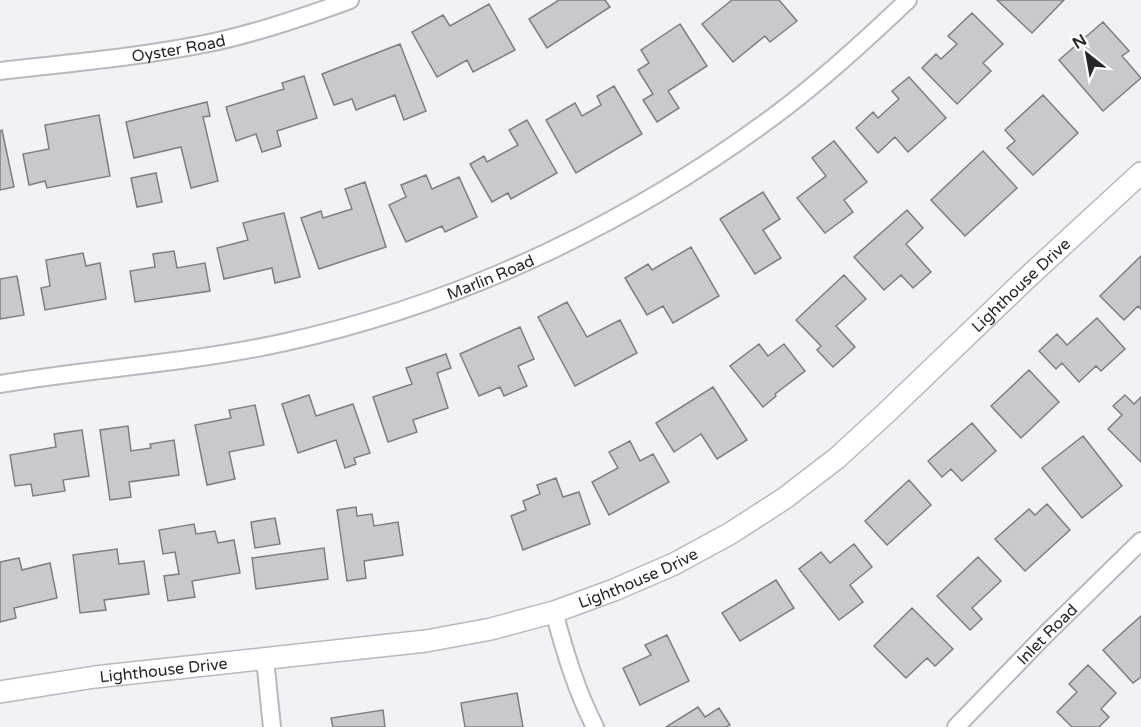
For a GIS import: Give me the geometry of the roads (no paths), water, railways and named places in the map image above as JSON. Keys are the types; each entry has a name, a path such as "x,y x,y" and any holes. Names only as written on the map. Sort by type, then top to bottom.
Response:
{"street":[{"name":"Oyster Road","path":"0,71 141,55 211,42 296,19 350,0"},
{"name":"Marlin Road","path":"0,384 206,357 286,342 365,322 508,270 591,230 652,197 721,154 805,92 908,0"},
{"name":"Lighthouse Drive","path":"0,692 95,677 426,641 490,629 554,612 614,591 674,564 730,533 785,498 837,458 1141,172"},
{"name":"Inlet Road","path":"956,727 1141,541"},
{"path":"554,612 570,669 595,727"},
{"path":"265,658 272,727"}]}
